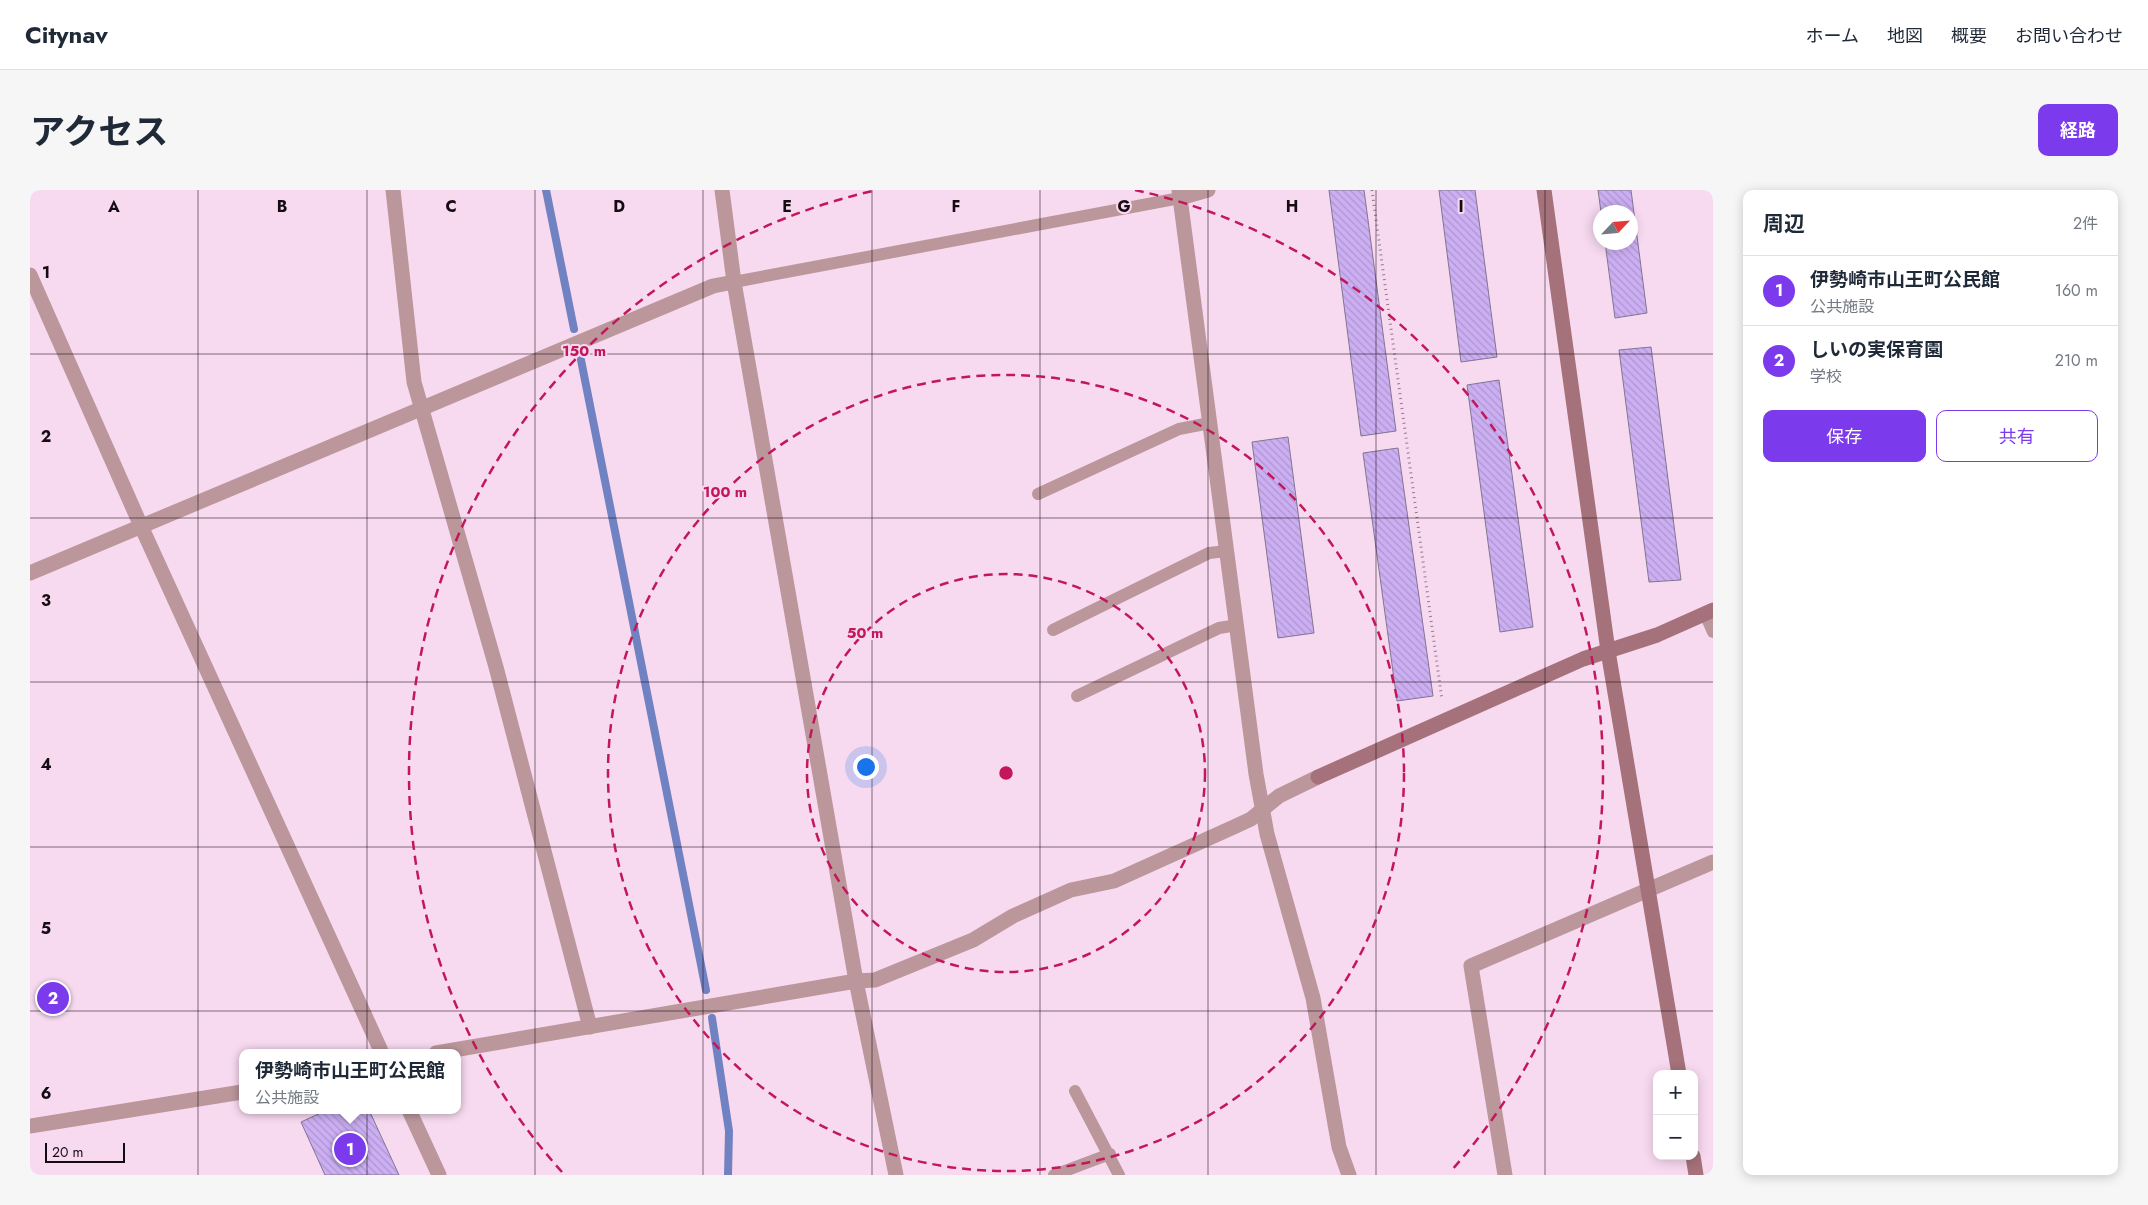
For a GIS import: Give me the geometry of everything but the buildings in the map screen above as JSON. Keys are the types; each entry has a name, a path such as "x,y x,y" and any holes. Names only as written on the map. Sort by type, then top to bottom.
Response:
{"street":[{"path":"393,190 414,382 496,667 590,1027"},
{"path":"722,190 734,282 856,981 896,1175"},
{"path":"1208,190 1180,194 1256,774 1267,834 1313,998 1339,1147 1348,1175"},
{"path":"1544,190 1608,651 1678,1070"},
{"path":"30,275 141,526 380,1049"},
{"path":"30,573 713,286 734,282"},
{"path":"460,1049 856,981 875,980 972,940 1013,916 1071,890 1114,881 1251,819 1279,796 1318,776 1553,671 1657,636 1709,612"},
{"path":"1504,1175 1471,966 1713,862"},
{"path":"30,1126 239,1092"},
{"path":"410,1114 439,1175"},
{"path":"1693,1160 1696,1175"}],"lane":[{"path":"734,282 1180,194"},
{"path":"1038,494 1179,429 1210,423"},
{"path":"1053,630 1209,553 1227,551"},
{"path":"1709,612 1713,632"},
{"path":"1077,696 1219,628 1237,625"},
{"path":"1075,1091 1120,1175"},
{"path":"1054,1175 1110,1154"}],"path":[{"path":"1372,190 1445,720"}],"waterway":[{"path":"546,190 574,329"},
{"path":"581,360 706,990"},
{"path":"712,1018 729,1131 728,1175"}],"place":[{"name":"しいの実保育園","path":"53,998"},
{"name":"伊勢崎市山王町公民館","path":"350,1149"}]}
